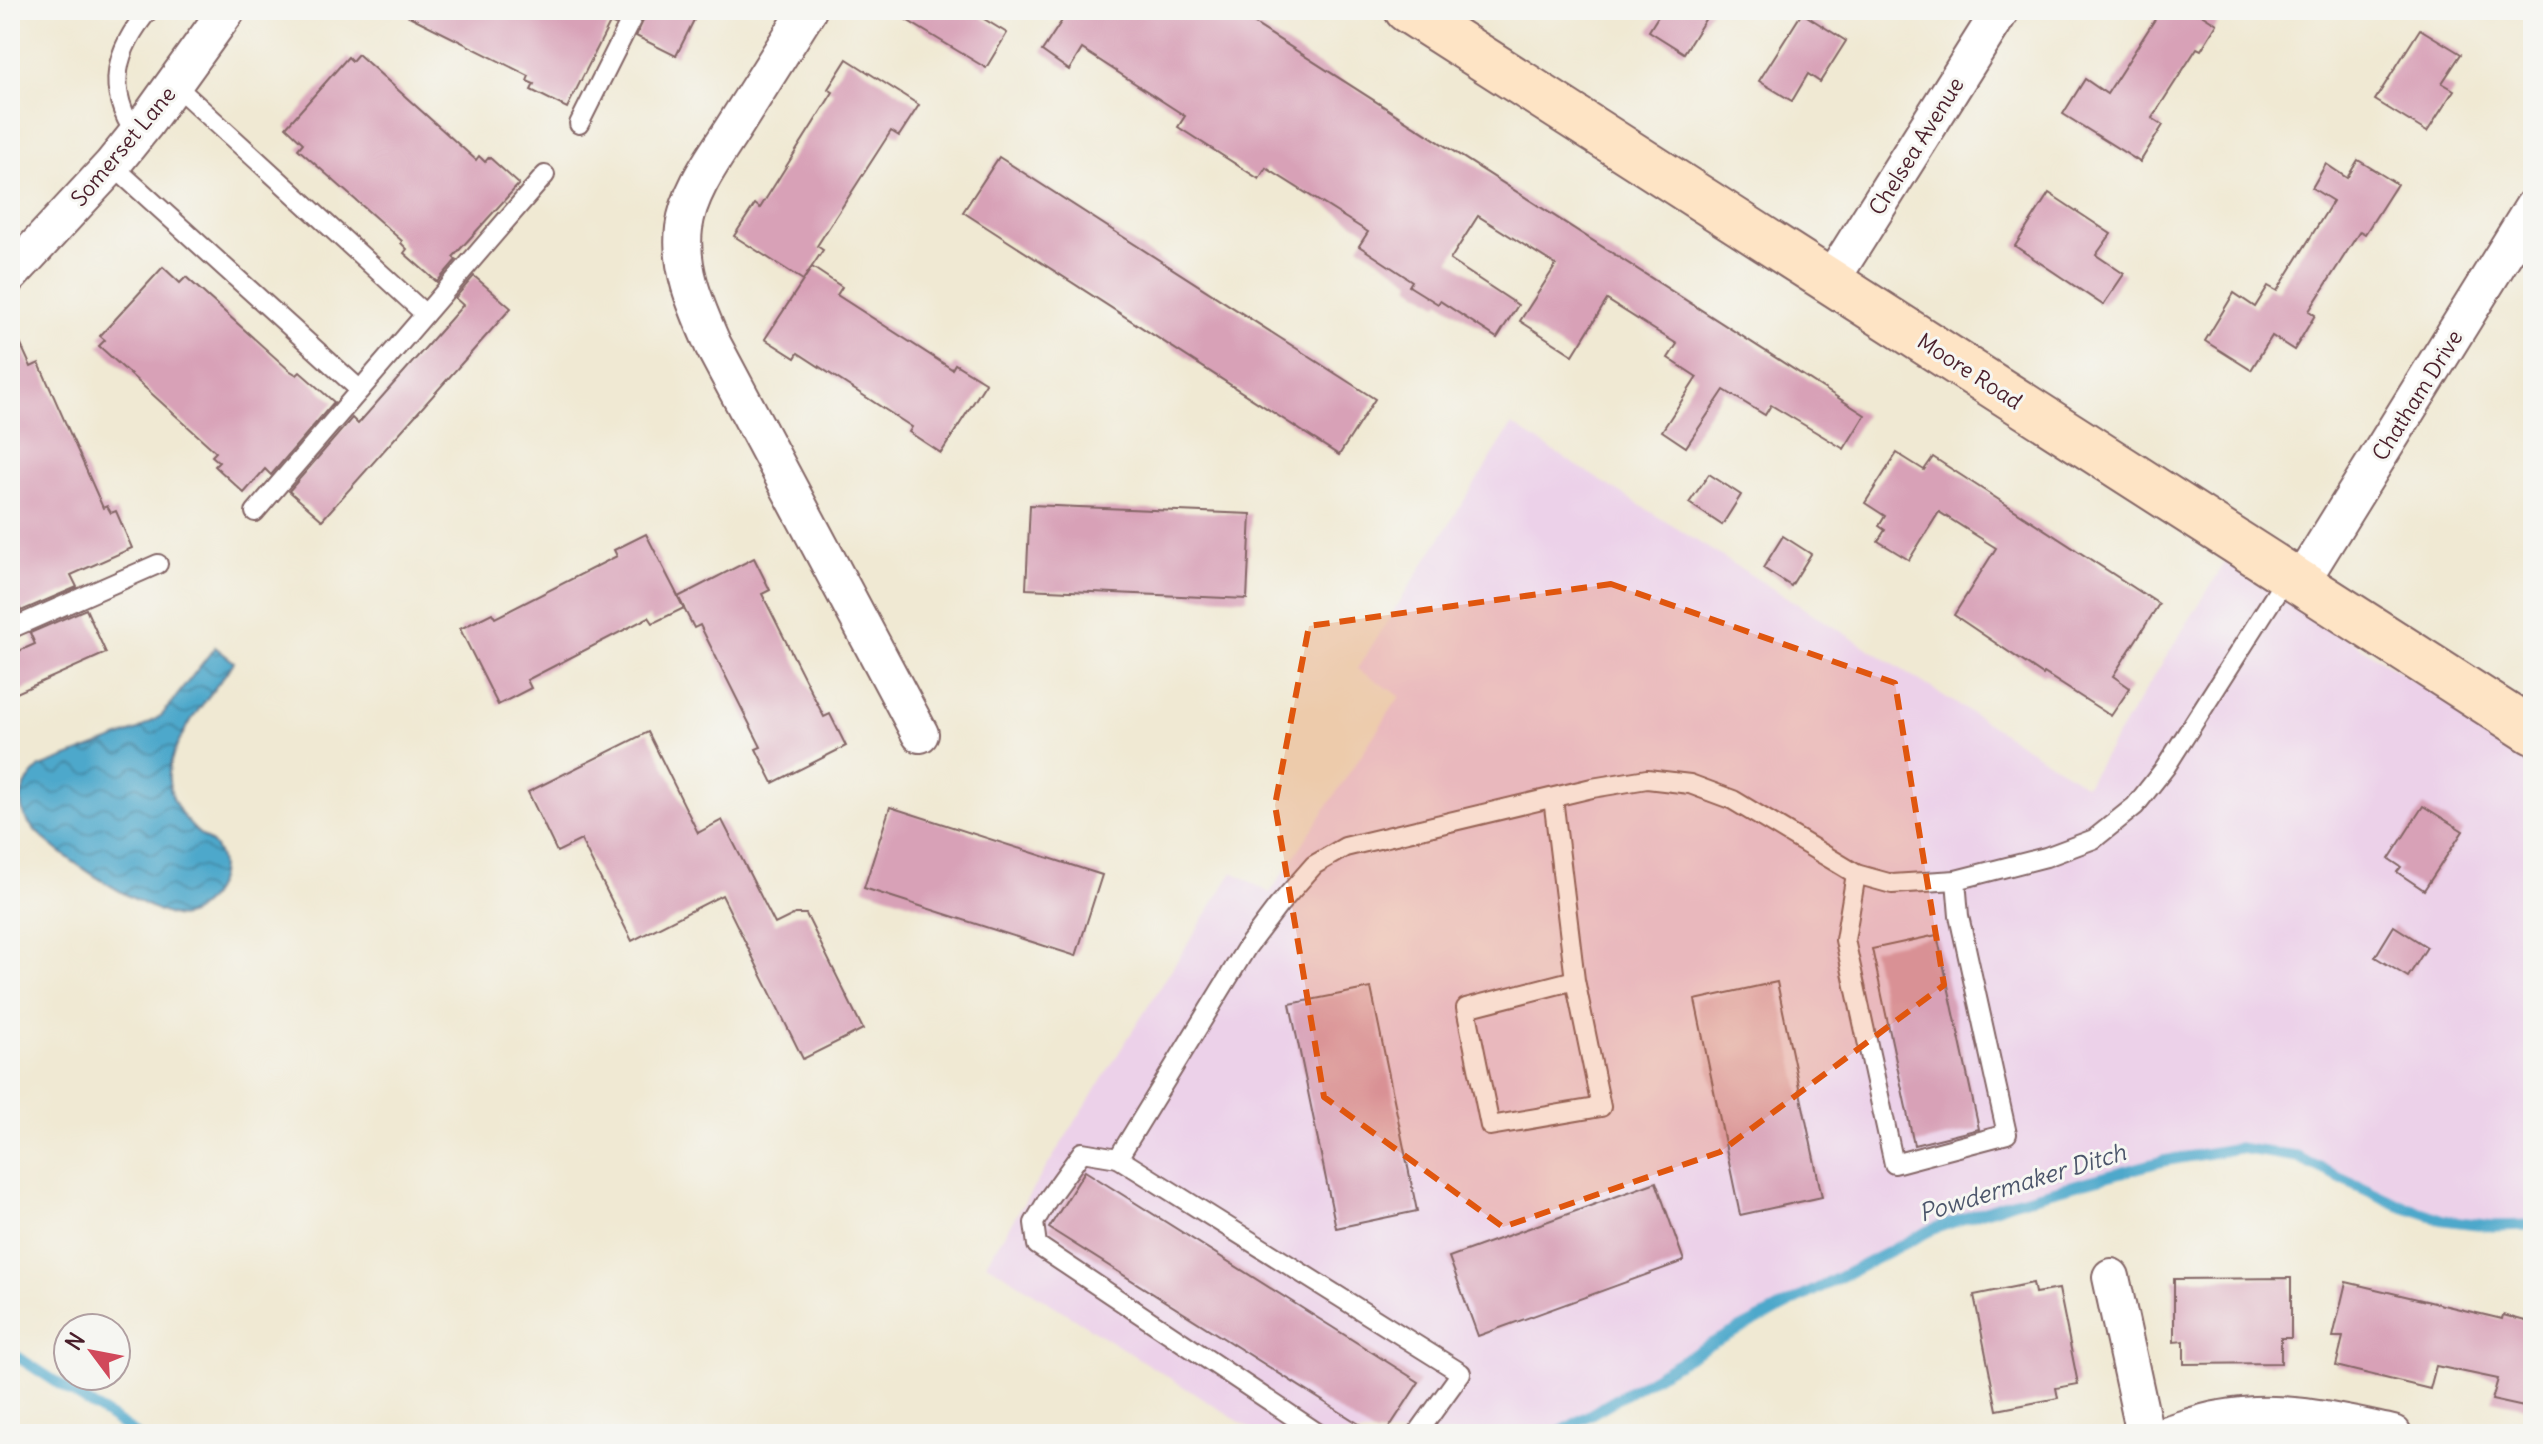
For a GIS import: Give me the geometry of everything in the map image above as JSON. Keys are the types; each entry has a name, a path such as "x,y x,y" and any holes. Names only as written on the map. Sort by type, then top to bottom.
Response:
{"street":[{"name":"Somerset Lane","path":"10,275 112,165 175,85 227,10"},
{"path":"808,10 692,199 684,226 684,252 691,292 713,345 920,734"},
{"name":"Moore Road","path":"1407,10 2533,732"},
{"name":"Chelsea Avenue","path":"1830,282 2001,10"},
{"name":"Chatham Drive","path":"2294,579 2533,207"},
{"path":"2111,1277 2145,1434"},
{"path":"2167,1434 2221,1419 2263,1414 2316,1418 2393,1434"}],"lane":[{"path":"136,135 124,118 118,98 118,66 130,32 149,10"},
{"path":"579,124 636,10"},
{"path":"175,85 425,314"},
{"path":"112,165 360,390"},
{"path":"255,512 545,175"},
{"path":"10,629 158,564"},
{"path":"1118,1158 1247,947 1314,865 1345,847 1592,788 1647,779 1690,784 1733,800 1856,874 1892,884 1956,880 2046,857 2094,839 2135,806 2165,768 2294,579"},
{"path":"1553,798 1575,980 1601,1107 1490,1126 1466,1008 1575,980"},
{"path":"1856,874 1845,940 1894,1164 2007,1134 1959,916 1956,880"},
{"path":"1319,1434 1037,1245 1034,1223 1082,1152 1118,1158 1461,1373 1417,1434"}],"highlighted area":[{"path":"1611,584 1895,683 1944,985 1720,1152 1503,1227 1324,1097 1275,805 1309,626"}],"shaded area":[{"path":"1512,425 2086,785 2226,561 2533,757 2533,1225 2493,1226 2444,1220 2396,1204 2297,1157 2239,1148 2163,1161 2012,1202 1933,1229 1709,1345 1557,1434 1259,1434 986,1263 1233,872 1270,893 1400,696 1357,669"}],"water":[{"path":"215,647 234,662 195,714 178,743 169,780 172,797 180,811 219,855 220,873 215,890 204,904 192,913 177,917 116,889 69,858 33,828 24,815 21,801 27,782 40,767 138,730 162,715"}],"building":[{"path":"397,10 623,10 615,25 610,23 567,108 531,90 534,84 527,81 529,76"},
{"path":"648,10 699,10 676,56 636,36"},
{"path":"890,10 969,10 1007,33 986,68"},
{"path":"1069,10 1233,10 1865,415 1844,449 1771,405 1765,415 1724,390 1686,447 1662,431 1697,377 1668,358 1677,344 1607,300 1573,355 1520,321 1556,265 1478,216 1450,260 1518,305 1497,338 1440,301 1438,304 1409,286 1412,281 1359,246 1368,232 1266,168 1259,179 1178,127 1185,116 1082,49 1069,70 1042,51"},
{"path":"1662,10 1711,10 1684,53 1649,31"},
{"path":"2161,10 2195,10 2217,24 2201,50 2197,48 2152,118 2163,125 2140,162 2063,114 2085,79 2107,94"},
{"path":"1802,13 1846,41 1820,82 1808,74 1792,101 1759,81"},
{"path":"2420,29 2461,54 2442,83 2454,90 2427,132 2375,100"},
{"path":"358,54 476,160 479,156 485,162 489,157 519,184 453,257 456,260 437,282 404,253 407,249 402,241 298,149 303,143 286,127 348,57 352,61"},
{"path":"847,59 919,105 899,136 891,131 817,246 823,250 803,280 734,236 755,204 760,208 833,92 828,89"},
{"path":"999,157 1375,399 1339,455 963,212"},
{"path":"2358,160 2397,184 2365,234 2360,231 2309,311 2315,315 2294,350 2272,336 2251,370 2205,341 2234,293 2255,307 2268,286 2277,291 2333,201 2312,188 2326,164 2347,178"},
{"path":"2049,193 2111,234 2096,255 2124,274 2103,305 2015,246"},
{"path":"163,267 180,283 186,277 289,370 297,375 300,372 334,402 271,475 265,469 244,493 215,466 219,462 212,456 216,452 99,346 105,340 100,336"},
{"path":"812,267 842,287 837,295 952,369 955,364 986,383 941,453 909,432 912,427 798,353 795,358 765,339"},
{"path":"474,276 511,308 322,520 289,491 352,418 358,424 463,305 455,298"},
{"path":"10,321 31,367 39,363 103,508 107,506 111,513 116,511 132,548 71,575 77,587 21,611 10,587"},
{"path":"1897,453 1924,470 1933,457 2159,604 2113,676 2130,688 2111,716 1954,615 1996,548 1939,512 1909,560 1878,541 1885,530 1879,526 1885,516 1865,503"},
{"path":"1709,474 1741,495 1722,525 1689,503"},
{"path":"1030,505 1251,514 1247,599 1026,589"},
{"path":"646,534 684,608 653,623 649,617 527,680 531,688 498,705 460,629 492,613 495,618 617,556 614,550"},
{"path":"1783,536 1811,554 1791,586 1763,568"},
{"path":"754,558 770,590 762,594 824,717 830,714 846,746 773,783 756,749 761,747 700,625 694,628 678,597"},
{"path":"86,609 106,653 10,696 10,655 35,644 30,633"},
{"path":"648,732 698,833 722,820 775,924 795,914 806,914 863,1029 803,1059 722,895 632,941 581,840 557,852 528,792"},
{"path":"2423,806 2463,831 2424,890 2397,872 2401,867 2389,859"},
{"path":"890,807 1102,875 1076,956 864,888"},
{"path":"2394,926 2427,947 2408,977 2375,957"},
{"path":"1937,935 1979,1129 1914,1145 1872,949"},
{"path":"1777,982 1822,1197 1740,1215 1695,1000"},
{"path":"1371,988 1417,1211 1336,1228 1290,1004"},
{"path":"1085,1171 1419,1382 1385,1434 1375,1434 1049,1228"},
{"path":"1656,1182 1684,1261 1478,1336 1449,1257"},
{"path":"2291,1278 2291,1338 2281,1338 2281,1363 2184,1364 2184,1341 2174,1342 2174,1279"},
{"path":"2346,1282 2502,1319 2503,1315 2533,1323 2533,1409 2492,1400 2498,1379 2436,1366 2430,1389 2336,1366 2343,1337 2333,1337"},
{"path":"2033,1283 2035,1293 2059,1289 2078,1384 2056,1388 2058,1398 1997,1410 1974,1295"}],"waterway":[{"name":"Powdermaker Ditch","path":"1557,1434 1709,1345 1933,1229 2012,1202 2163,1161 2239,1148 2297,1157 2396,1204 2444,1220 2493,1226 2533,1225"},
{"name":"Powdermaker Ditch","path":"10,1352 136,1434"}]}
